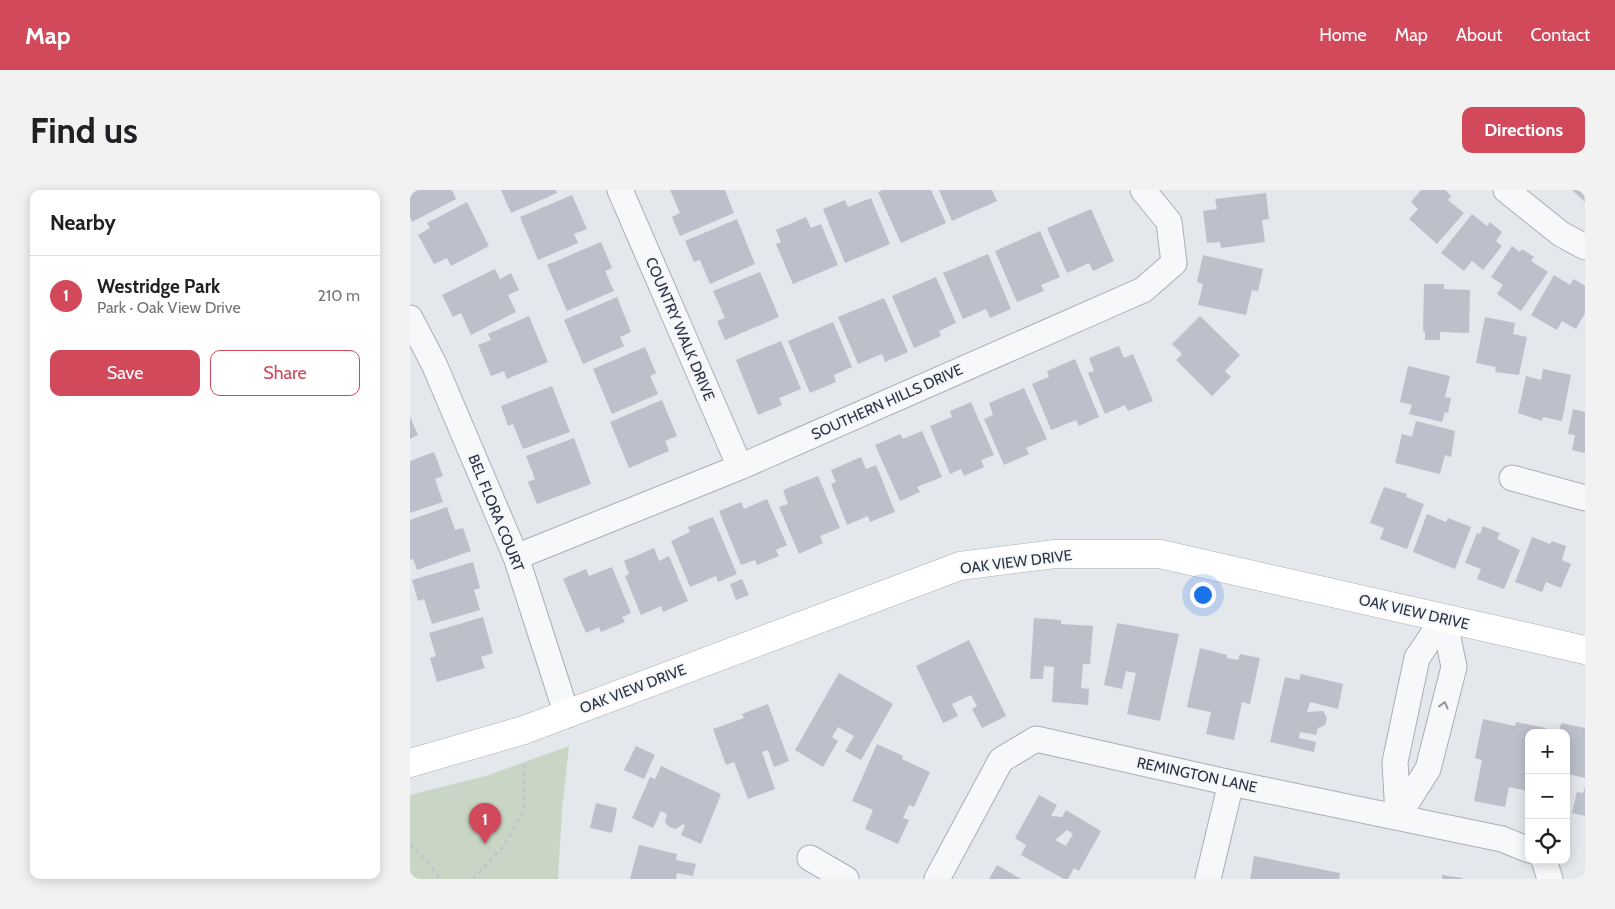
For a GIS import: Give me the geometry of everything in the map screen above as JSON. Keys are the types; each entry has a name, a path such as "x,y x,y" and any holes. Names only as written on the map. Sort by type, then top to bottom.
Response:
{"street":[{"name":"COUNTRY WALK DRIVE","path":"620,190 740,467"},
{"name":"SOUTHERN HILLS DRIVE","path":"516,557 740,467 1143,290 1174,263 1169,222 1143,190"},
{"path":"1506,190 1561,234 1585,247"},
{"name":"BEL FLORA COURT","path":"410,318 434,364 516,557 567,714"},
{"path":"1512,478 1585,498"},
{"name":"OAK VIEW DRIVE","path":"410,763 524,730 960,566 1055,554 1160,554 1585,650"},
{"path":"1398,816 1395,762 1417,658 1444,618"},
{"path":"1398,816 1428,769 1454,668 1444,618"},
{"path":"1402,730 1436,737"},
{"name":"REMINGTON LANE","path":"937,879 1000,760 1036,739 1231,783 1502,839 1525,848"},
{"path":"1208,879 1231,783"},
{"path":"810,858 846,879"},
{"path":"1545,864 1550,879"}],"path":[{"path":"474,879 504,846 524,812 525,762"},
{"path":"410,844 431,866 440,879"}],"green space":[{"path":"569,746 562,810 558,879 410,879 410,795 486,776"}],"building":[{"path":"410,190 452,190 456,199 412,222 410,217"},
{"path":"501,190 556,190 557,193 511,213"},
{"path":"670,190 725,190 734,213 680,236 672,217 680,213"},
{"path":"883,190 931,190 946,223 901,243 878,192"},
{"path":"939,190 992,190 997,201 952,221"},
{"path":"1421,190 1445,190 1451,196 1448,200 1464,213 1437,244 1409,219 1418,209 1411,202"},
{"path":"1572,190 1585,190 1585,202"},
{"path":"1266,193 1269,219 1262,220 1265,242 1221,248 1220,242 1207,243 1203,211 1217,209 1215,199"},
{"path":"572,195 587,229 574,234 578,243 538,260 520,217"},
{"path":"871,198 890,244 845,263 823,209 845,200 848,207"},
{"path":"467,202 489,246 451,266 447,258 434,264 418,235 430,228 427,223"},
{"path":"1091,209 1114,261 1093,271 1089,263 1067,273 1047,228"},
{"path":"1472,214 1487,226 1490,222 1502,232 1496,241 1502,246 1483,270 1472,261 1464,271 1441,253"},
{"path":"806,217 811,228 821,224 838,265 793,284 776,244 781,242 776,230"},
{"path":"737,219 755,264 710,284 700,260 694,262 685,241"},
{"path":"1040,231 1060,277 1041,285 1044,291 1017,302 995,251"},
{"path":"601,242 612,268 605,271 614,291 567,311 547,265"},
{"path":"1512,246 1520,252 1522,249 1534,257 1531,261 1548,272 1521,311 1497,294 1503,285 1491,277"},
{"path":"988,254 1011,309 990,318 986,309 963,319 943,273"},
{"path":"1203,255 1263,269 1258,291 1252,290 1246,315 1198,305 1203,284 1197,282"},
{"path":"495,269 500,279 511,273 519,290 508,295 516,312 471,335 461,313 453,317 442,295"},
{"path":"760,272 779,317 725,340 717,321 725,318 713,291"},
{"path":"1554,275 1570,285 1574,279 1585,286 1585,313 1576,329 1562,321 1557,330 1531,315"},
{"path":"936,277 956,323 939,331 941,336 914,348 892,296"},
{"path":"1424,284 1444,284 1444,289 1470,290 1469,333 1440,332 1440,340 1425,340 1425,332 1423,331"},
{"path":"617,297 631,332 620,337 624,346 583,364 564,320"},
{"path":"884,298 908,352 885,362 882,354 858,364 838,317"},
{"path":"529,316 548,362 507,379 504,371 491,376 478,345 491,340 488,334"},
{"path":"1200,316 1240,355 1225,371 1231,377 1212,396 1176,360 1182,354 1172,344"},
{"path":"1485,317 1515,323 1513,334 1527,337 1519,375 1495,372 1496,367 1476,363"},
{"path":"833,322 852,367 834,375 836,382 810,393 788,341"},
{"path":"781,341 801,389 779,398 782,405 758,415 736,360"},
{"path":"1119,346 1124,358 1133,354 1153,401 1128,411 1125,405 1105,414 1088,373 1094,371 1089,358"},
{"path":"645,347 656,373 650,376 658,394 612,414 593,369"},
{"path":"1075,359 1099,417 1079,426 1076,420 1051,430 1032,384 1049,377 1047,371"},
{"path":"1408,366 1450,376 1445,397 1451,398 1448,413 1445,412 1442,422 1409,414 1412,405 1400,402"},
{"path":"1543,369 1571,375 1562,421 1543,417 1542,421 1518,413 1526,376 1541,380"},
{"path":"552,386 570,432 523,449 513,424 508,426 501,406"},
{"path":"1024,388 1047,439 1026,448 1029,454 1004,465 984,419 993,415 989,403"},
{"path":"662,400 677,436 665,441 669,451 629,468 610,422"},
{"path":"971,402 994,455 981,460 984,467 964,476 961,469 950,474 930,426 952,417 950,411"},
{"path":"1573,409 1585,412 1585,453 1572,450 1575,435 1568,434"},
{"path":"410,417 418,435 410,439"},
{"path":"1416,421 1455,431 1451,457 1445,455 1440,474 1395,463 1402,434 1412,437"},
{"path":"922,431 942,477 917,487 920,492 900,501 875,445 900,434 903,439"},
{"path":"574,438 591,484 537,504 528,482 535,479 526,456"},
{"path":"434,452 443,476 435,479 443,502 410,513 410,461"},
{"path":"861,457 866,469 876,465 895,512 870,522 868,516 847,525 831,484 836,482 831,470"},
{"path":"818,476 840,528 820,536 823,543 799,554 779,507 788,504 783,490"},
{"path":"1384,487 1407,494 1406,497 1424,504 1407,549 1380,539 1384,528 1370,523"},
{"path":"767,499 787,545 776,550 779,556 757,565 755,560 741,565 719,511 741,502 744,509"},
{"path":"447,507 455,530 463,528 471,551 417,570 413,559 410,560 410,520"},
{"path":"1427,514 1446,522 1448,518 1471,527 1455,569 1413,552"},
{"path":"713,517 737,574 718,582 716,576 690,587 671,541 690,532 688,527"},
{"path":"1483,526 1500,533 1497,539 1520,550 1504,589 1477,579 1481,569 1465,563 1477,533 1480,534"},
{"path":"1532,537 1550,544 1552,541 1566,546 1562,560 1571,564 1561,588 1546,582 1542,592 1515,582"},
{"path":"654,548 659,561 669,556 688,601 663,612 661,606 641,615 625,576 629,574 624,561"},
{"path":"473,562 480,588 474,590 480,610 432,624 424,599 418,601 412,580"},
{"path":"612,567 631,613 622,617 625,622 601,632 599,627 586,633 563,579 586,569 589,576"},
{"path":"742,579 749,595 736,600 730,584"},
{"path":"483,617 493,653 481,657 485,668 437,682 430,658 436,656 429,633"},
{"path":"1034,618 1061,620 1061,624 1093,626 1090,664 1083,664 1081,688 1089,689 1088,705 1052,702 1054,667 1044,666 1043,679 1030,679"},
{"path":"1117,623 1179,634 1160,721 1127,714 1136,673 1126,671 1122,689 1104,685"},
{"path":"969,640 1006,716 982,728 972,709 977,706 971,695 952,704 958,716 943,723 916,666"},
{"path":"1200,648 1238,660 1240,654 1260,658 1250,704 1242,702 1234,740 1206,734 1211,712 1187,707"},
{"path":"839,673 893,704 861,760 845,751 854,736 838,727 832,737 838,741 823,767 795,750"},
{"path":"1301,674 1343,684 1338,709 1310,702 1307,712 1323,711 1327,718 1325,725 1318,728 1316,735 1300,732 1299,738 1316,742 1314,752 1270,742 1285,677 1299,680"},
{"path":"768,704 789,761 774,767 768,750 762,752 775,789 748,799 734,762 726,765 713,729 744,718 742,714"},
{"path":"1483,719 1515,726 1516,722 1546,728 1525,729 1525,790 1509,787 1505,807 1474,801 1482,760 1475,758"},
{"path":"1561,723 1585,728 1585,778 1570,774 1570,729 1560,729"},
{"path":"877,744 903,756 902,759 930,772 914,807 909,805 903,818 909,820 898,844 865,829 873,810 852,801"},
{"path":"636,746 655,755 644,779 624,770"},
{"path":"661,766 721,794 701,844 681,835 685,825 683,824 676,829 669,827 665,822 667,814 661,811 653,828 632,818 650,777 655,779"},
{"path":"1585,787 1585,816 1572,813 1577,792 1583,793"},
{"path":"1039,795 1057,805 1051,816 1062,817 1066,810 1101,831 1079,871 1074,868 1068,879 1064,879 1021,855 1026,845 1015,838","holes":["1067,830 1073,834 1066,846 1055,840"]},
{"path":"596,803 617,808 612,833 590,828"},
{"path":"639,845 677,854 676,860 696,864 693,876 677,873 676,879 630,879"},
{"path":"1254,856 1340,873 1339,879 1250,879"},
{"path":"997,865 1021,879 989,879"},
{"path":"1442,875 1463,878 1463,879 1442,879"}],"place":[{"name":"Westridge Park","path":"485,844"}]}
